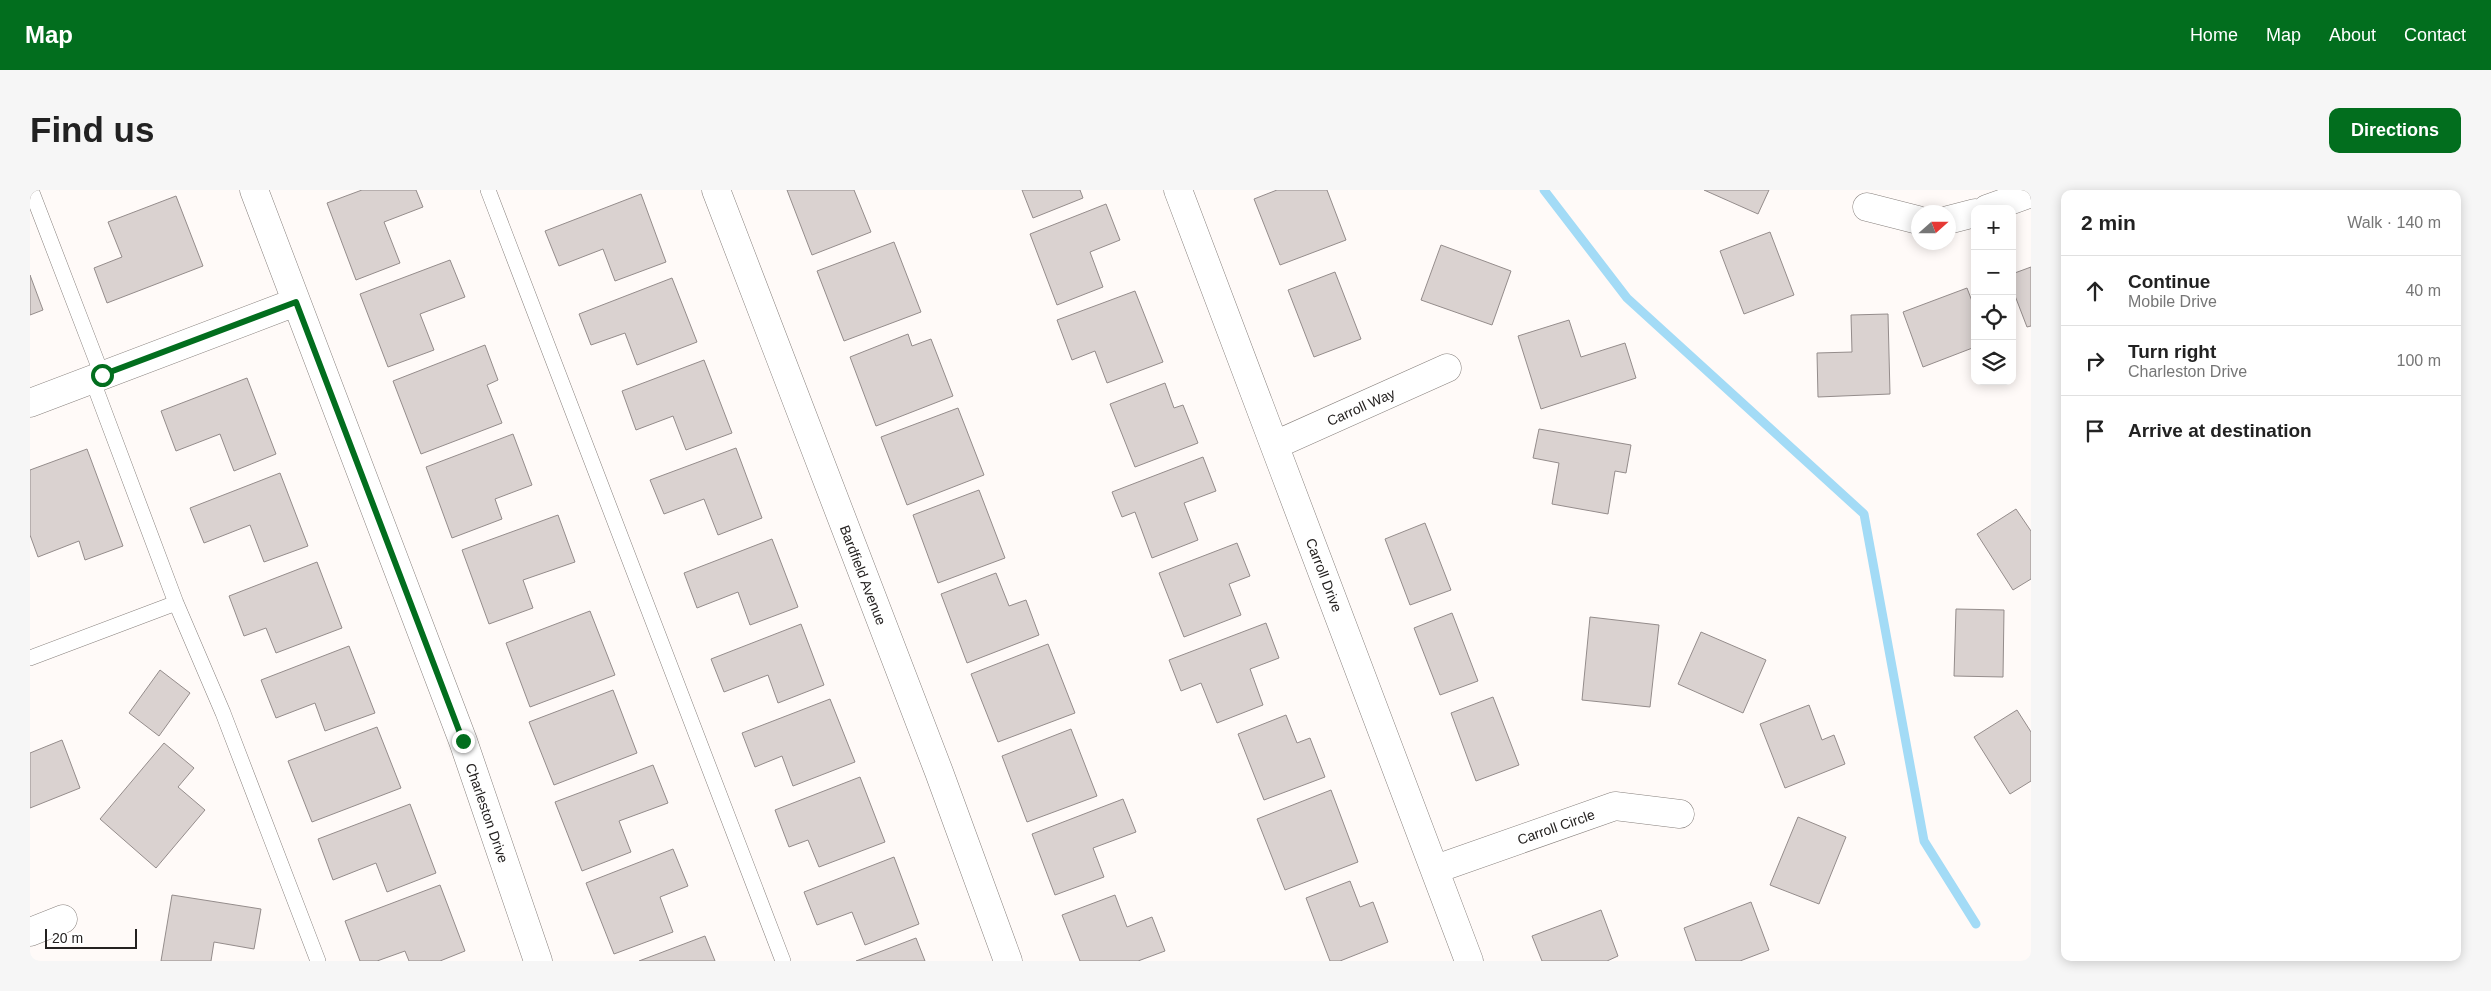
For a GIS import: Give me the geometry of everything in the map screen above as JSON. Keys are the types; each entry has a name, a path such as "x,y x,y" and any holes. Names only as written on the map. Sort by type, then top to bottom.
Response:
{"street":[{"name":"Charleston Drive","path":"254,190 463,741 538,961"},
{"name":"Bardfield Avenue","path":"716,190 936,762 1008,961"},
{"name":"Carroll Drive","path":"1178,190 1436,869 1469,961"},
{"path":"1999,205 2031,194"},
{"path":"1867,207 1911,218"},
{"path":"1956,218 1971,214"},
{"path":"30,403 296,302"},
{"name":"Carroll Way","path":"1275,445 1447,368"},
{"name":"Carroll Circle","path":"1436,869 1615,806 1680,814"},
{"path":"30,932 63,918"}],"lane":[{"path":"31,190 176,603 223,713 318,961"},
{"path":"488,190 783,961"},
{"path":"30,658 176,603"}],"building":[{"path":"362,190 416,190 423,207 384,222 400,263 356,280 327,203"},
{"path":"787,190 854,190 871,232 812,255"},
{"path":"1022,190 1080,190 1083,198 1033,218"},
{"path":"1277,190 1327,190 1346,240 1280,265 1254,199"},
{"path":"1704,190 1769,190 1758,214"},
{"path":"641,194 666,262 615,281 603,249 559,266 545,231"},
{"path":"176,196 203,266 107,303 94,268 122,257 108,222"},
{"path":"1106,204 1120,240 1090,252 1103,287 1057,305 1030,234"},
{"path":"1770,232 1794,295 1744,314 1720,251"},
{"path":"894,242 921,312 844,341 817,271"},
{"path":"1441,245 1511,271 1492,325 1421,300"},
{"path":"450,260 465,297 420,314 434,350 388,367 360,294"},
{"path":"2031,267 2031,326 2027,327 2016,298 2016,273"},
{"path":"1335,272 1361,339 1314,357 1288,290"},
{"path":"30,275 43,310 30,315"},
{"path":"672,278 697,342 637,365 625,333 591,345 579,314"},
{"path":"1967,288 1971,298 1971,349 1923,367 1903,312"},
{"path":"1135,291 1163,362 1107,383 1095,351 1072,360 1057,320"},
{"path":"1888,314 1890,394 1818,397 1817,353 1852,352 1851,315"},
{"path":"1569,320 1581,357 1625,343 1636,378 1541,409 1518,336"},
{"path":"908,334 912,346 931,339 953,396 876,426 850,357"},
{"path":"485,345 498,380 487,385 502,423 421,454 393,381"},
{"path":"704,360 732,433 686,450 673,416 636,430 622,391"},
{"path":"247,378 276,454 234,471 220,434 176,451 161,411"},
{"path":"1165,383 1174,408 1183,405 1198,443 1135,467 1110,404"},
{"path":"958,408 984,475 907,505 881,437"},
{"path":"1539,429 1631,445 1626,473 1615,471 1608,514 1552,504 1559,463 1533,458"},
{"path":"513,434 532,485 495,499 502,519 452,538 426,467"},
{"path":"736,448 762,518 718,535 704,499 664,514 650,480"},
{"path":"87,449 123,546 85,560 79,541 38,557 30,535 30,470"},
{"path":"1203,457 1216,491 1184,503 1198,540 1152,558 1135,512 1122,517 1112,492"},
{"path":"280,473 308,546 264,562 250,525 204,543 190,508"},
{"path":"979,490 1005,558 938,583 913,515"},
{"path":"2016,509 2031,531 2031,579 2013,590 1977,534"},
{"path":"558,515 575,562 523,580 533,608 489,624 462,550"},
{"path":"1425,523 1451,590 1410,605 1385,539"},
{"path":"772,539 798,607 750,625 738,592 697,608 684,573"},
{"path":"1237,543 1250,576 1229,584 1241,615 1184,637 1159,573"},
{"path":"317,562 342,628 276,653 266,628 244,636 229,596"},
{"path":"996,573 1009,606 1026,600 1039,635 967,663 941,594"},
{"path":"1956,609 2004,610 2003,677 1954,676"},
{"path":"590,611 615,675 530,707 506,643"},
{"path":"1452,613 1478,681 1440,695 1414,628"},
{"path":"1590,617 1659,625 1650,707 1582,700"},
{"path":"1266,623 1279,658 1250,669 1263,705 1217,723 1201,683 1181,691 1169,660"},
{"path":"801,624 824,685 778,703 768,675 724,692 711,659"},
{"path":"1701,632 1766,660 1743,713 1678,684"},
{"path":"1048,644 1075,713 998,742 971,674"},
{"path":"349,646 375,713 325,731 315,703 276,718 261,680"},
{"path":"160,670 190,693 159,736 129,713"},
{"path":"613,690 637,753 554,785 529,722"},
{"path":"1493,697 1519,765 1476,781 1451,713"},
{"path":"830,699 855,762 793,786 782,756 755,767 742,733"},
{"path":"1809,705 1822,740 1834,735 1845,764 1785,788 1760,724"},
{"path":"2017,710 2031,732 2031,781 2010,794 1974,737"},
{"path":"1286,715 1297,743 1310,738 1325,777 1264,800 1238,734"},
{"path":"377,727 401,788 312,822 288,761"},
{"path":"1071,729 1097,796 1027,822 1002,756"},
{"path":"62,740 80,788 30,808 30,753"},
{"path":"164,743 194,768 178,787 205,810 156,868 100,819"},
{"path":"653,765 668,803 619,821 631,852 582,871 555,802"},
{"path":"860,777 885,842 819,867 808,840 789,847 775,810"},
{"path":"1331,790 1358,862 1285,890 1257,819"},
{"path":"1123,799 1136,832 1093,848 1104,877 1055,895 1032,834"},
{"path":"410,804 436,873 387,892 376,863 333,880 318,839"},
{"path":"1798,817 1846,837 1819,904 1770,885"},
{"path":"673,849 688,886 660,897 673,932 614,954 586,883"},
{"path":"894,857 919,924 865,945 852,912 817,925 804,892"},
{"path":"1350,881 1360,907 1373,902 1388,942 1340,961 1330,961 1306,898"},
{"path":"440,885 465,951 440,961 409,961 405,951 377,961 360,961 345,921"},
{"path":"172,895 261,909 254,949 214,942 211,961 161,961"},
{"path":"1115,895 1127,927 1152,917 1165,951 1138,961 1080,961 1062,915"},
{"path":"1751,902 1769,950 1740,961 1696,961 1684,928"},
{"path":"1601,910 1618,956 1607,961 1542,961 1532,936"},
{"path":"705,936 715,961 639,961"},
{"path":"916,938 925,961 856,961"}],"waterway":[{"path":"1544,190 1627,298 1864,514 1924,841 1976,924"}],"route":[{"path":"102,375 296,302 463,741"}]}
